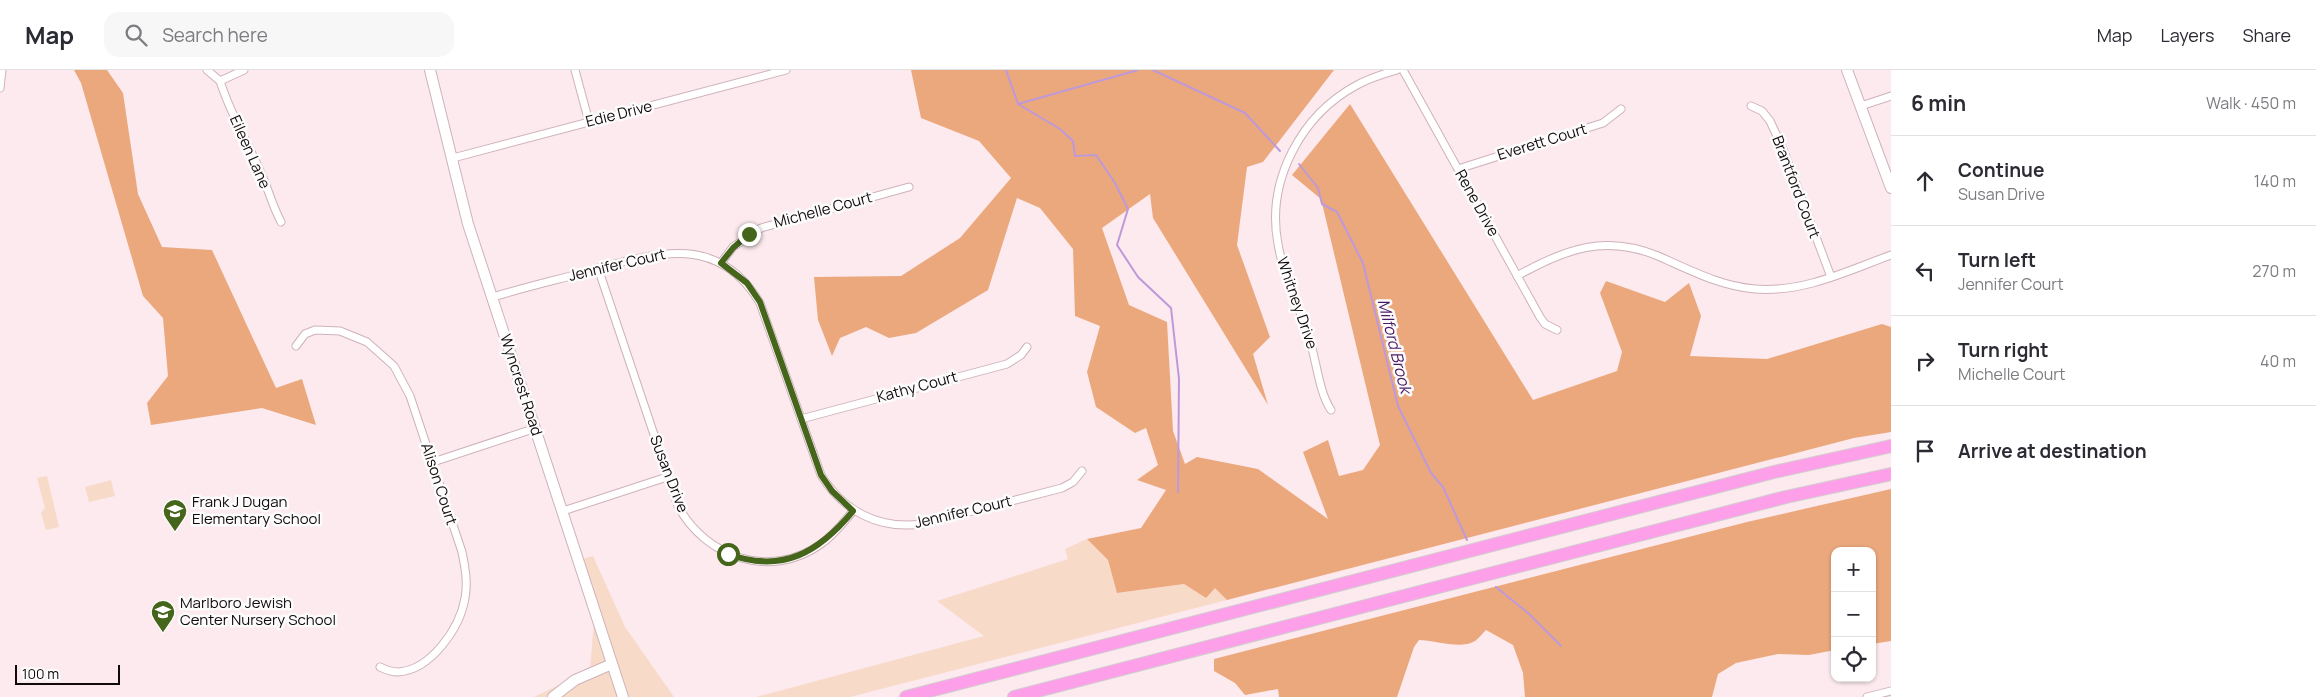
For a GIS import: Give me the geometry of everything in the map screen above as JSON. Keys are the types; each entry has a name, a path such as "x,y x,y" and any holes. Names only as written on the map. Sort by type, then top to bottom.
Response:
{"highway":[{"path":"906,697 1765,475 1891,446"},
{"path":"1014,697 1786,497 1891,474"}],"street":[{"path":"0,88 2,70"},
{"path":"208,70 220,82 244,70"},
{"name":"Wyncrest Road","path":"430,70 468,224 623,697"},
{"path":"575,70 589,122"},
{"name":"Edie Drive","path":"452,158 786,70"},
{"name":"Whitney Drive","path":"1331,410 1325,401 1314,351 1281,261 1276,227 1277,198 1290,156 1310,124 1324,109 1348,90 1366,80 1397,70"},
{"name":"Rene Drive","path":"1403,70 1540,317 1546,324 1557,330"},
{"path":"1847,70 1891,188"},
{"name":"Eileen Lane","path":"220,82 261,174 271,203 281,222"},
{"path":"1861,106 1891,96"},
{"name":"Brantford Court","path":"1751,106 1762,111 1770,121 1783,149 1831,278"},
{"name":"Everett Court","path":"1458,170 1603,123 1612,118 1621,109"},
{"name":"Michelle Court","path":"721,263 743,238 760,228 909,187"},
{"path":"1517,276 1561,253 1579,248 1604,245 1624,246 1644,251 1712,280 1745,288 1792,288 1831,278 1891,255"},
{"name":"Jennifer Court","path":"493,297 598,268 666,252 690,253 721,263 747,283 760,302 821,475 832,491 853,511 888,524 922,524 1062,488 1073,482 1082,471"},
{"name":"Susan Drive","path":"598,268 667,477 678,506 696,532 722,551 751,561 780,561 807,552 829,538 853,511"},
{"name":"Alison Court","path":"296,346 305,334 321,329 354,336 380,351 394,366 404,383 465,564 466,587 462,609 448,639 426,660 411,669 400,672 380,667"},
{"name":"Kathy Court","path":"801,418 1006,364 1021,355 1027,347"},
{"path":"432,462 536,428"},
{"path":"563,512 667,477"},
{"path":"553,697 575,680 612,664"},
{"path":"1867,697 1891,691"}],"shaded area":[{"path":"74,70 107,70 123,93 138,194 162,247 212,250 276,388 302,379 316,425 262,408 151,425 147,403 168,376 163,318 143,296 81,83"},
{"path":"911,70 1334,70 1263,162 1247,167 1237,245 1270,337 1253,354 1268,405 1153,218 1150,194 1102,228 1129,305 1167,322 1173,431 1185,464 1197,457 1258,469 1328,519 1303,452 1328,440 1339,476 1363,470 1380,445 1321,199 1292,175 1350,104 1533,400 1617,371 1622,352 1600,293 1606,281 1665,302 1689,283 1701,316 1690,356 1767,359 1882,324 1891,327 1891,432 1854,438 1227,600 1215,588 1206,598 1184,584 1117,593 1108,560 1087,539 1141,528 1166,490 1137,480 1158,465 1146,428 1135,433 1096,407 1087,372 1100,326 1075,316 1073,249 1040,208 1017,198 988,290 916,333 889,338 866,327 840,338 832,356 818,320 814,277 901,276 960,238 1011,178 979,141 921,118"},
{"path":"47,476 59,527 46,530 41,513 45,508 37,478"},
{"path":"111,480 115,496 89,502 85,487"},
{"path":"1891,489 1891,641 1876,643 1876,547 1831,547 1831,651 1809,655 1778,654 1736,663 1718,674 1712,697 1525,697 1523,673 1513,645 1486,630 1469,644 1447,644 1419,640 1414,647 1397,697 1279,697 1278,689 1245,695 1235,683 1214,671 1214,659 1747,522"},
{"path":"1087,539 1108,560 1118,593 1184,584 1206,598 1215,587 1227,600 850,697 756,697 984,636 937,601 1068,559 1065,549"},
{"path":"593,556 625,627 674,697 534,697 590,670 595,609 578,560"}],"waterway":[{"name":"Milford Brook","path":"1006,70 1018,104 1138,70"},
{"name":"Milford Brook","path":"1153,70 1245,113 1280,151"},
{"path":"1018,104 1060,129 1073,141 1075,156 1096,155 1115,183 1128,209 1117,245 1138,277 1171,308 1179,379 1178,492"},
{"name":"Milford Brook","path":"1299,164 1318,188 1322,204 1337,212 1363,263 1398,406 1431,473 1443,487 1467,540"},
{"name":"Milford Brook","path":"1496,587 1529,614 1561,646"}],"place":[{"name":"Frank J Dugan Elementary School","path":"175,532"},
{"name":"Marlboro Jewish Center Nursery School","path":"163,633"}],"route":[{"path":"728,554 758,562 794,558 822,544 853,511 832,491 821,475 760,302 747,283 721,263 733,248 749,234"}]}
